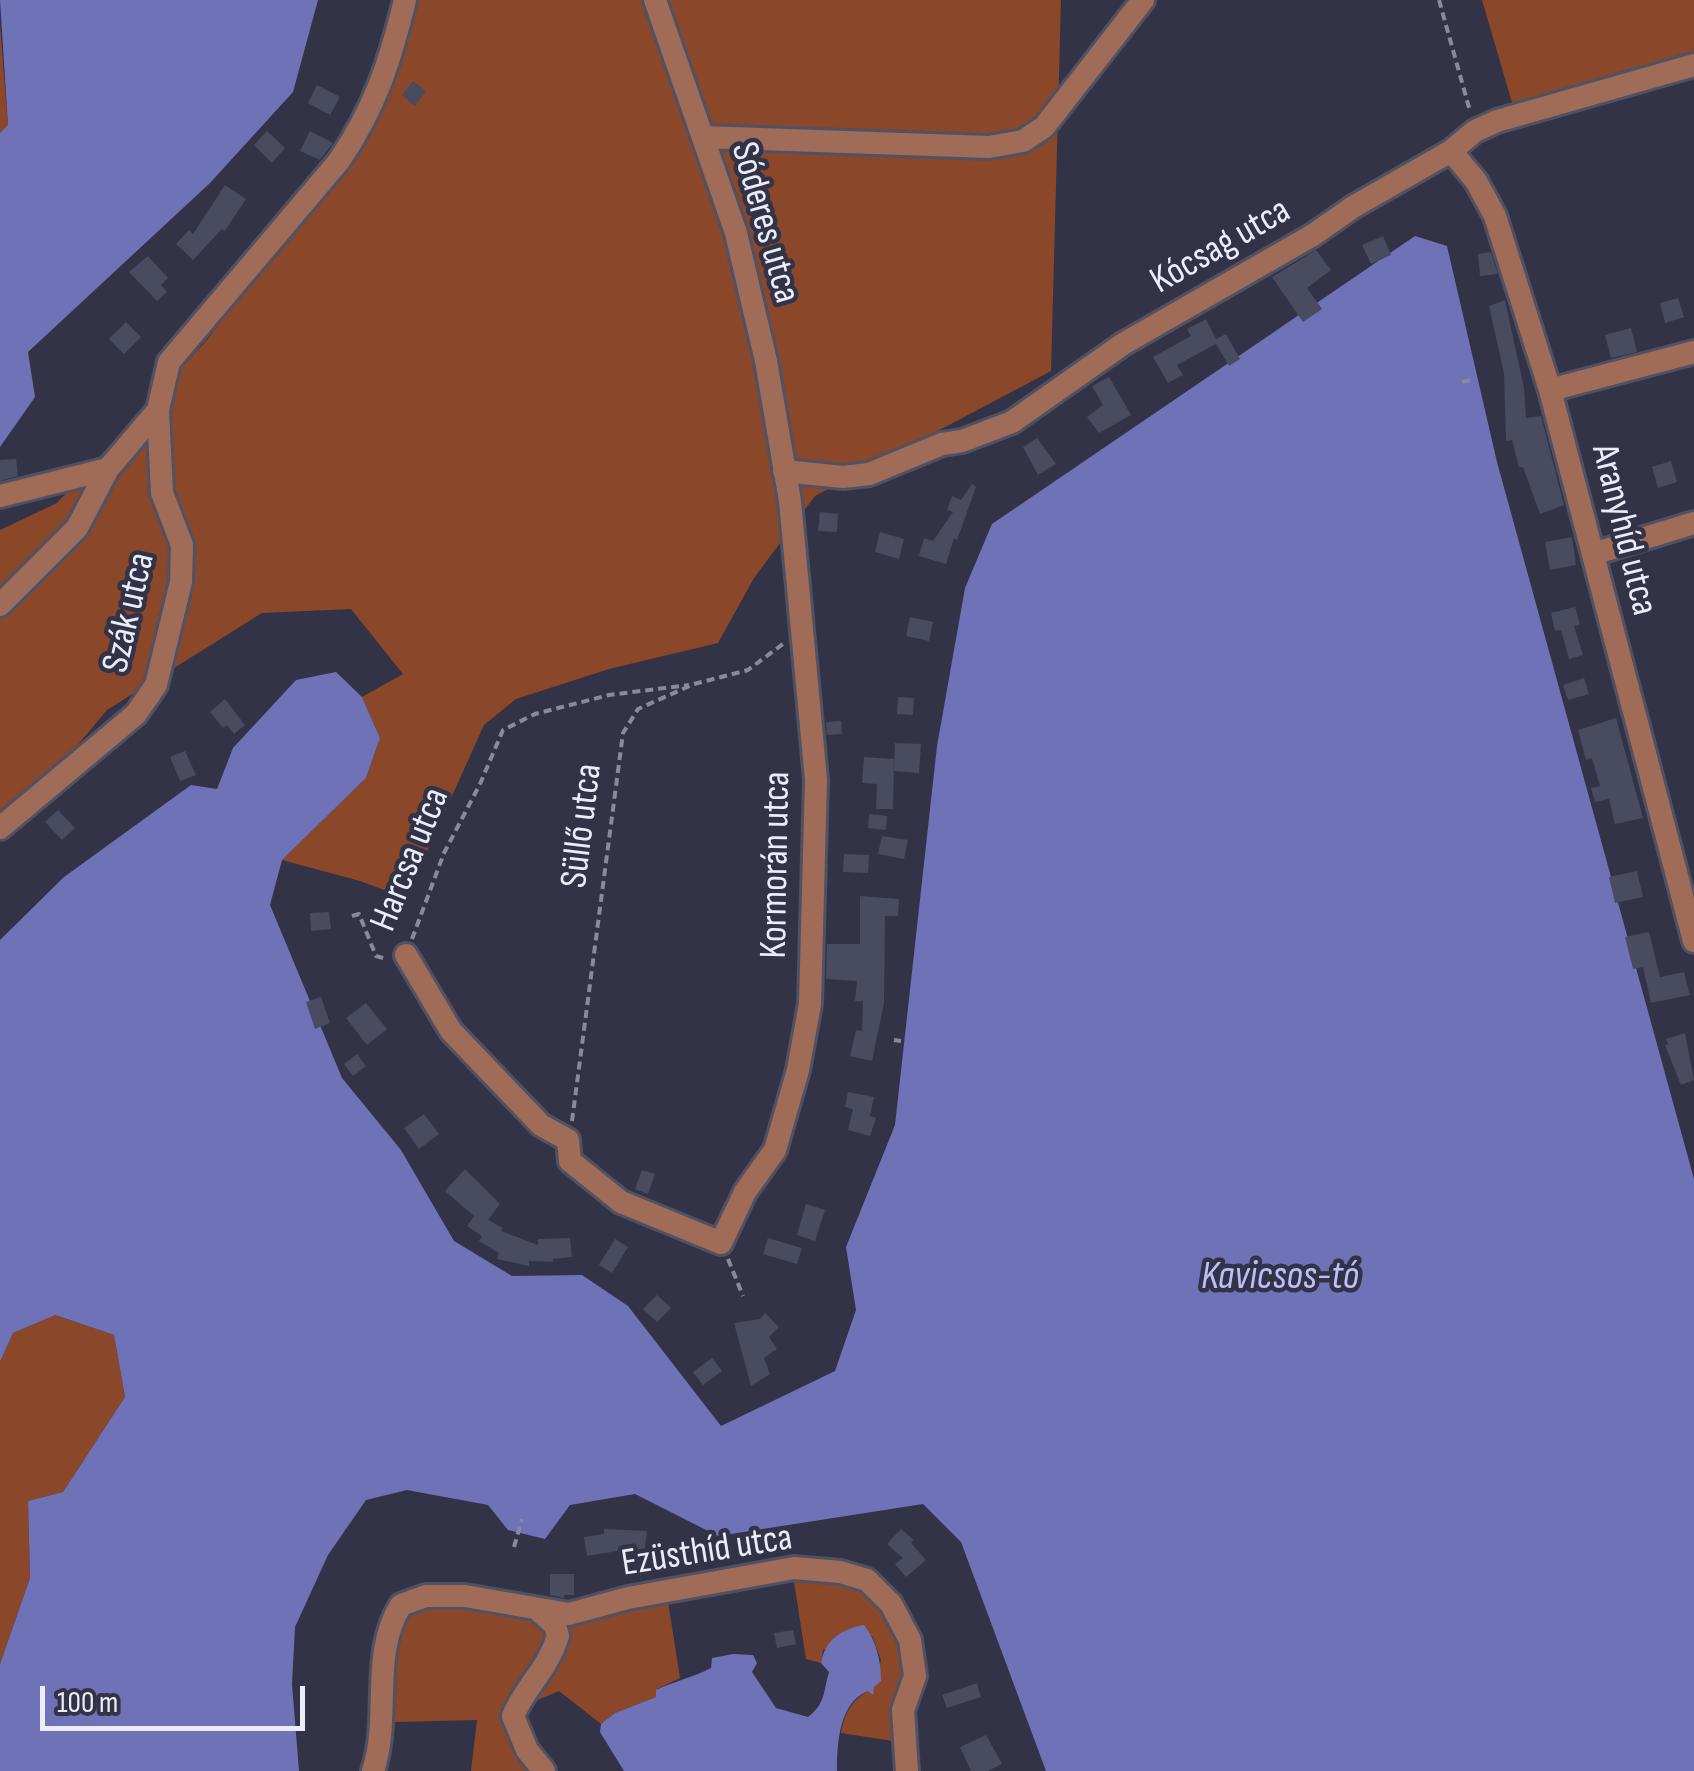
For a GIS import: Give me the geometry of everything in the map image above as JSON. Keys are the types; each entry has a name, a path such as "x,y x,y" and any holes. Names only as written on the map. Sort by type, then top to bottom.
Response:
{"street":[{"name":"Szák utca","path":"0,828 136,714 156,685 181,582 182,544 162,493 158,410 170,362 324,182 361,128 390,64 404,0"},
{"name":"Sóderes utca","path":"655,0 736,232 766,361 784,471"},
{"path":"703,137 989,147 1023,141 1044,127 1143,0"},
{"name":"Kócsag utca","path":"784,471 843,477 869,474 942,444 962,441 1012,422 1123,344 1314,235 1353,207 1451,151 1475,131 1497,121 1694,65"},
{"name":"Aranyhíd utca","path":"1451,151 1476,181 1495,216 1550,390 1694,941"},
{"path":"1550,390 1694,352"},
{"name":"Szák utca","path":"0,605 77,528 108,468 158,410"},
{"path":"0,496 108,468"},
{"name":"Kormorán utca","path":"721,1242 744,1192 775,1150 798,1070 810,1004 816,780 784,471"},
{"path":"1593,554 1694,523"},
{"name":"Harcsa utca","path":"406,956 451,1032 542,1125 568,1140 570,1161 621,1202 721,1242"},
{"name":"Ezüsthíd utca","path":"374,1771 382,1744 384,1644 401,1604 426,1596 465,1596 569,1614 628,1598 794,1568 840,1572 867,1580 892,1604 910,1640 914,1676 903,1710 907,1771"},
{"path":"540,1610 555,1626 558,1636 542,1674 513,1716 527,1750 544,1771"}],"path":[{"path":"1439,0 1475,131"},
{"path":"1462,382 1471,380"},
{"name":"Süllő utca","path":"568,1140 622,733 638,708 694,684 748,670 787,642 802,623"},
{"name":"Harcsa utca","path":"406,956 444,853 504,730 535,714 609,694 694,684"},
{"path":"352,916 359,914 376,956 395,961 406,956"},
{"path":"894,1040 902,1041"},
{"path":"721,1242 742,1296"},
{"path":"514,1547 522,1518"}],"shaded area":[{"path":"419,0 1061,0 1051,371 815,496 754,578 718,643 609,669 516,699 484,725 406,898 282,860 366,778 380,738 362,697 403,674 351,609 262,613 107,710 0,838 0,530 57,503 207,340 385,104"},
{"path":"1482,0 1694,0 1694,66 1518,123"},
{"path":"0,24 8,126 0,133"},
{"path":"54,1315 114,1335 125,1397 63,1492 28,1501 30,1578 0,1664 0,1362 13,1333"},
{"path":"838,1579 865,1586 905,1641 907,1675 895,1711 893,1741 841,1733 851,1705 874,1687 881,1660 872,1636 823,1650 821,1663 806,1659 794,1582"},
{"path":"668,1601 680,1678 657,1689 656,1697 615,1713 601,1724 559,1691 507,1713 535,1771 471,1771 477,1720 395,1722 396,1629 415,1608 516,1608 574,1621"}],"water":[{"path":"0,0 318,0 293,92 210,183 28,352 35,397 0,447 0,133 8,125"},
{"name":"Kavicsos-tó","path":"1415,236 1447,246 1497,462 1694,1179 1694,1771 1046,1771 961,1542 923,1504 718,1536 635,1494 570,1505 545,1539 508,1530 488,1505 407,1490 366,1500 328,1555 295,1627 292,1684 299,1771 0,1771 0,1664 30,1578 28,1501 63,1492 125,1397 114,1335 55,1315 13,1333 0,1362 0,940 64,877 191,785 217,789 233,748 296,680 336,672 362,697 380,738 366,778 282,860 270,905 342,1078 401,1150 454,1241 512,1276 582,1275 628,1306 721,1426 835,1371 856,1310 846,1247 895,1125 937,746 965,588 992,524"},
{"path":"864,1625 877,1652 881,1681 874,1687 873,1695 868,1691 858,1696 845,1714 837,1771 624,1771 600,1732 601,1724 615,1713 656,1697 656,1690 711,1668 712,1658 733,1654 753,1655 757,1663 752,1672 776,1708 808,1717 821,1702 829,1672 821,1663 826,1648 841,1633"}],"building":[{"path":"413,81 426,91 415,106 402,95"},
{"path":"317,85 340,97 330,115 308,103"},
{"path":"267,131 285,148 272,163 254,145"},
{"path":"310,131 333,143 320,160 300,151"},
{"path":"225,185 246,199 225,231 222,229 193,260 176,244 189,230 193,234"},
{"path":"1383,236 1391,255 1371,264 1362,245"},
{"path":"1316,250 1331,270 1307,288 1322,309 1303,322 1272,277"},
{"path":"1491,252 1498,274 1480,276 1478,254"},
{"path":"148,256 168,278 161,285 167,292 157,301 129,272"},
{"path":"1678,298 1684,317 1665,323 1660,303"},
{"path":"1505,300 1524,388 1526,418 1541,416 1564,505 1540,514 1523,467 1519,467 1512,440 1506,441 1504,373 1489,306"},
{"path":"1206,319 1216,339 1226,334 1240,359 1229,366 1216,344 1177,365 1183,375 1168,383 1153,357 1191,336 1187,329"},
{"path":"126,322 141,337 124,354 109,339"},
{"path":"1631,328 1637,352 1611,358 1605,335"},
{"path":"1109,377 1131,415 1099,433 1087,417 1103,405 1092,386"},
{"path":"1037,438 1056,464 1038,475 1023,447"},
{"path":"16,459 18,476 0,481 0,460"},
{"path":"1671,461 1677,482 1658,488 1652,467"},
{"path":"972,484 976,487 946,564 919,556 924,538 933,541 953,512 947,510 952,496 961,500"},
{"path":"820,512 838,514 837,532 818,531"},
{"path":"880,532 904,539 899,559 875,552"},
{"path":"1572,537 1576,565 1550,570 1545,542"},
{"path":"1575,607 1580,625 1574,626 1583,655 1569,659 1561,630 1555,631 1551,613"},
{"path":"910,617 933,622 929,641 906,636"},
{"path":"1584,678 1589,694 1568,700 1563,685"},
{"path":"898,697 914,698 913,715 897,714"},
{"path":"225,699 245,725 234,734 227,725 223,728 210,712"},
{"path":"1616,718 1643,818 1615,824 1609,799 1595,802 1591,788 1600,786 1592,758 1586,760 1578,730"},
{"path":"841,721 842,734 827,735 826,722"},
{"path":"895,743 921,744 919,773 894,771"},
{"path":"185,751 196,775 180,781 170,757"},
{"path":"864,757 894,759 893,809 876,809 877,784 862,783"},
{"path":"58,810 75,828 62,840 45,822"},
{"path":"869,814 887,816 886,830 868,828"},
{"path":"882,836 908,840 904,859 878,854"},
{"path":"844,854 869,855 868,873 843,872"},
{"path":"1637,871 1643,897 1615,903 1609,877"},
{"path":"860,896 899,899 898,916 885,916 884,1003 872,1061 850,1056 856,1030 862,1031 863,1001 855,1001 857,981 826,979 827,944 860,944"},
{"path":"329,912 331,929 311,931 310,913"},
{"path":"1649,932 1660,977 1684,972 1690,995 1651,1003 1643,967 1633,969 1625,937"},
{"path":"321,997 330,1023 315,1029 306,1002"},
{"path":"366,1003 387,1029 367,1045 346,1018"},
{"path":"1685,1033 1694,1080 1681,1085 1665,1045 1666,1039"},
{"path":"357,1054 366,1066 353,1076 344,1064"},
{"path":"848,1092 874,1097 870,1116 876,1118 870,1136 848,1130 853,1109 845,1107"},
{"path":"424,1114 439,1134 419,1149 404,1128"},
{"path":"465,1169 500,1204 488,1220 503,1228 501,1231 538,1245 538,1239 570,1238 572,1257 553,1262 529,1261 529,1266 497,1259 499,1253 479,1241 482,1236 467,1226 474,1216 445,1191"},
{"path":"642,1170 655,1174 648,1194 635,1189"},
{"path":"806,1204 825,1210 815,1241 797,1235"},
{"path":"768,1238 802,1248 797,1264 763,1254"},
{"path":"615,1239 628,1247 612,1273 599,1265"},
{"path":"657,1295 671,1308 657,1322 643,1309"},
{"path":"765,1313 779,1327 769,1337 777,1349 764,1358 770,1374 751,1386 734,1323 760,1319"},
{"path":"712,1358 722,1371 703,1385 693,1372"},
{"path":"604,1529 647,1531 644,1558 623,1556 624,1550 587,1556 584,1537 604,1534"},
{"path":"901,1529 914,1540 911,1543 926,1560 906,1577 895,1564 903,1558 887,1544"},
{"path":"550,1574 574,1574 574,1595 550,1595"},
{"path":"793,1630 796,1644 777,1648 774,1633"},
{"path":"977,1683 981,1697 947,1708 942,1695"},
{"path":"986,1735 1002,1764 988,1771 971,1771 960,1747"}]}
